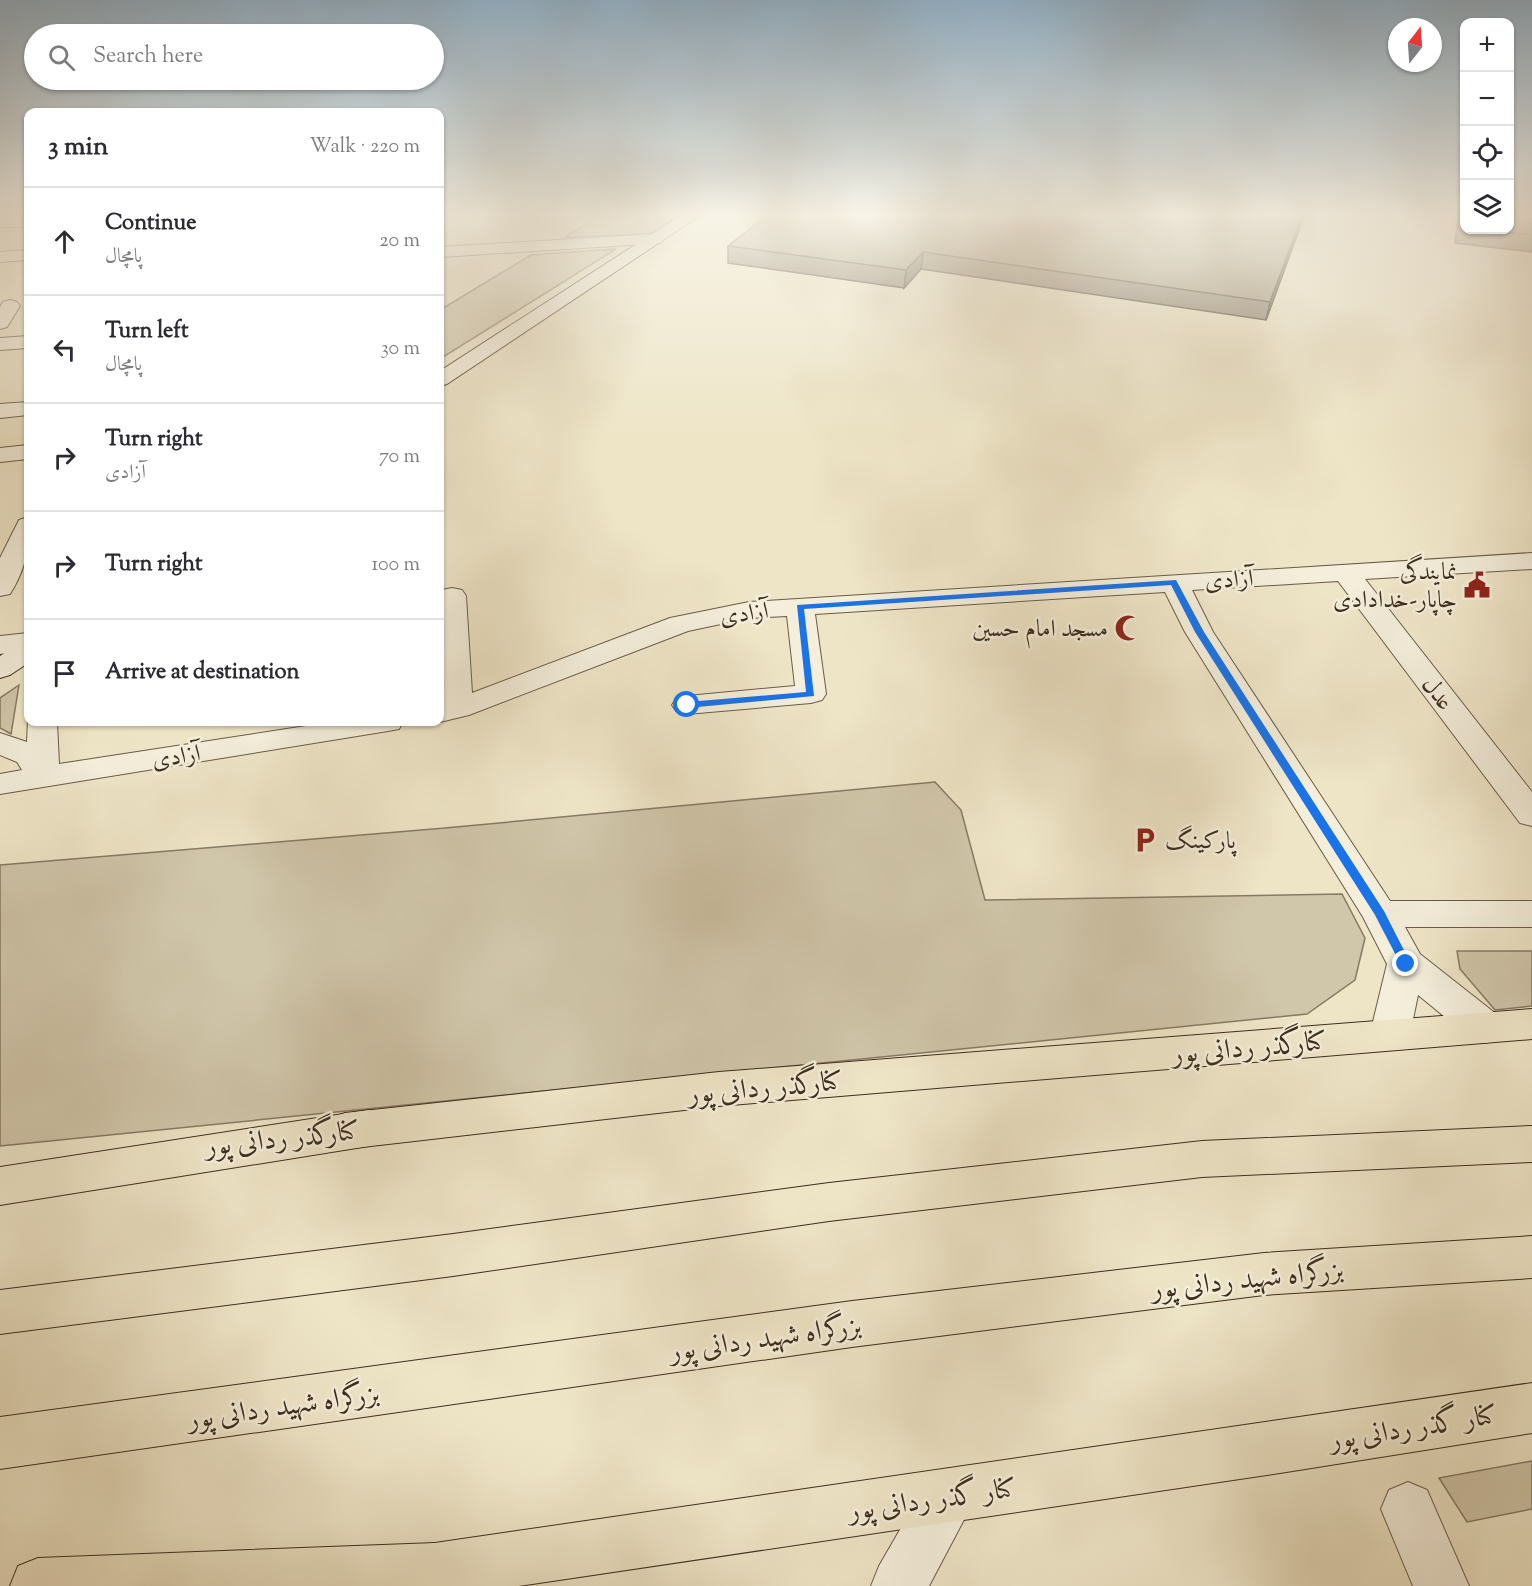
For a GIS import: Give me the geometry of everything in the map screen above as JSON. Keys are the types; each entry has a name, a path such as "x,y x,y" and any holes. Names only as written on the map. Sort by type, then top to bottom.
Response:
{"main road":[{"name":"کنارگذر ردانی پور","path":"0,1167 719,1089 1532,1024"},
{"path":"0,1186 369,1128"},
{"path":"0,1312 453,1255 829,1202 1202,1159 1532,1144"},
{"name":"بزرگراه شهید ردانی پور","path":"0,1443 852,1324 1241,1276 1532,1257"},
{"name":"کنار گذر ردانی پور","path":"332,1586 1532,1408"},
{"path":"38,1586 435,1571"}],"street":[{"path":"444,377 578,290"},
{"path":"0,307 10,306 0,323"},
{"path":"0,344 24,342"},
{"path":"0,411 24,409"},
{"path":"0,455 24,452"},
{"path":"24,534 0,589 24,588"},
{"name":"آزادی","path":"449,711 680,624 749,610 1532,561"},
{"name":"عدل","path":"1344,571 1532,815"},
{"path":"1174,582 1199,632 1380,914 1406,964 1486,1028"},
{"path":"449,711 452,596"},
{"path":"687,705 811,694 800,606"},
{"path":"0,645 24,642"},
{"path":"0,669 24,653"},
{"path":"42,726 43,778"},
{"name":"آزادی","path":"0,784 363,726"},
{"path":"0,743 29,755 43,778"},
{"path":"0,779 43,778"},
{"path":"1380,914 1532,914"},
{"path":"1390,1034 1406,964"},
{"path":"899,1586 950,1495"},
{"path":"1408,1509 1441,1586"}],"shaded area":[{"path":"473,290 550,290 444,356 444,308"},
{"path":"19,685 11,734 0,728 0,698"},
{"path":"935,782 961,810 985,900 1342,894 1365,938 1355,980 1307,1014 0,1146 0,865 445,828"},
{"path":"1457,951 1532,951 1532,1006 1495,1010 1460,969"},
{"path":"1532,1461 1532,1509 1467,1522 1439,1478"}],"building":[{"path":"1187,290 1274,290 1270,302"}],"place":[{"name":"نمایندگی چاپار-خدادادی","path":"1477,585"},
{"name":"مسجد امام حسین","path":"1128,628"},
{"name":"پارکینگ","path":"1145,840"}],"route":[{"path":"687,705 811,694 800,606 1174,582 1199,632 1380,914 1406,964"}]}
